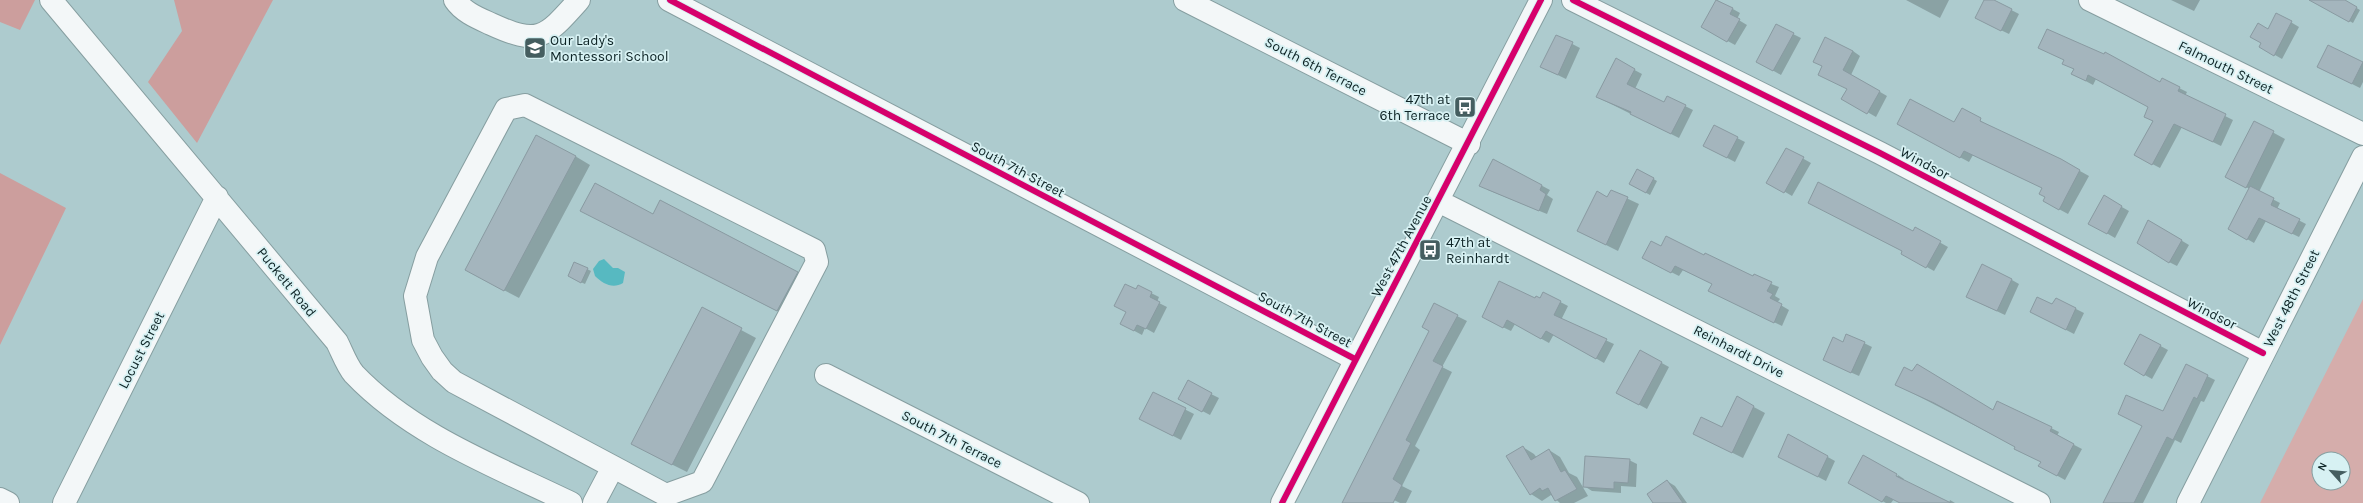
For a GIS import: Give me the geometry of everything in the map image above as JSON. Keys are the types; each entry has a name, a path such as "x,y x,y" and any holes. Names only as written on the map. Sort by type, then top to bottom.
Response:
{"street":[{"name":"Puckett Road","path":"51,0 337,342 353,374 409,420 434,435 570,503"},
{"path":"455,0 460,7 477,17 513,34 531,38 551,30 579,0"},
{"name":"South 7th Street","path":"670,0 1355,359"},
{"name":"South 6th Terrace","path":"1185,0 1469,144"},
{"name":"West 47th Avenue","path":"1282,503 1355,359 1469,144 1540,0"},
{"name":"Windsor","path":"1573,0 1880,153 2264,352"},
{"name":"Falmouth Street","path":"2090,0 2363,134"},
{"path":"525,105 814,250 817,262 702,482 664,499 613,467 454,382 438,367 423,340 415,296 427,257 506,109 525,105"},
{"name":"West 48th Street","path":"2188,503 2363,157"},
{"name":"Locust Street","path":"64,503 217,197"},
{"name":"Reinhardt Drive","path":"1438,201 2039,503"},
{"name":"South 7th Terrace","path":"826,375 1078,503"},
{"path":"594,503 613,467"},
{"path":"0,499 8,503"}],"shaded area":[{"path":"0,0 35,0 20,30 0,22"},
{"path":"174,0 273,0 197,143 148,82 182,31"},
{"path":"0,173 66,208 0,345"},
{"path":"2363,299 2363,503 2260,503"}],"water":[{"path":"604,259 613,268 618,268 625,272 623,283 616,286 608,285 595,276 593,269 599,261"}],"building":[{"path":"1716,0 1733,8 1730,14 1740,19 1727,42 1701,27"},
{"path":"1984,0 1994,0 2012,9 2001,31 1975,18"},
{"path":"2309,0 2345,0 2357,7 2349,22"},
{"path":"2276,13 2292,21 2274,56 2259,47 2261,43 2250,37 2258,23 2268,29"},
{"path":"1776,24 1794,33 1773,71 1756,62"},
{"path":"2047,29 2104,54 2105,52 2160,82 2162,78 2180,87 2178,91 2226,114 2213,142 2174,124 2152,165 2134,155 2153,121 2144,117 2148,107 2088,75 2086,81 2071,74 2074,69 2062,64 2064,60 2038,48"},
{"path":"1556,35 1573,42 1558,75 1540,67"},
{"path":"1825,37 1853,51 1843,70 1880,91 1867,114 1841,99 1847,89 1818,75 1822,66 1813,62"},
{"path":"2328,45 2363,62 2352,84 2317,67"},
{"path":"1616,58 1635,69 1627,84 1664,102 1667,96 1686,105 1671,134 1630,114 1631,112 1596,97"},
{"path":"1910,99 1954,122 1962,108 1981,118 1980,121 2061,159 2080,170 2059,210 2043,201 2045,197 2039,194 2042,188 1964,151 1960,158 1897,124"},
{"path":"2254,121 2274,131 2246,188 2225,177"},
{"path":"1714,125 1738,137 1727,158 1703,146"},
{"path":"536,135 576,156 504,291 465,270"},
{"path":"1786,148 1804,157 1784,193 1766,183"},
{"path":"1493,159 1542,185 1540,190 1546,194 1539,211 1479,186"},
{"path":"1637,169 1654,178 1646,193 1629,184"},
{"path":"1818,182 1913,231 1915,227 1941,241 1926,268 1901,254 1902,251 1808,203"},
{"path":"595,183 653,214 660,200 798,272 777,311 580,211"},
{"path":"2250,186 2274,198 2271,205 2300,219 2292,234 2259,218 2247,240 2228,229"},
{"path":"1611,190 1628,197 1606,245 1577,231 1597,191 1607,197"},
{"path":"2104,195 2122,206 2107,234 2088,224"},
{"path":"2148,220 2182,240 2169,263 2137,243"},
{"path":"1666,236 1704,255 1705,253 1753,276 1754,274 1772,282 1767,291 1773,294 1770,298 1782,304 1774,323 1708,291 1712,284 1675,266 1671,273 1642,258 1651,241 1661,246"},
{"path":"574,262 588,268 581,283 568,276"},
{"path":"1982,264 2012,279 1997,311 1966,297"},
{"path":"1499,281 1535,298 1536,296 1540,298 1543,292 1561,301 1554,315 1607,339 1596,359 1546,331 1541,339 1507,320 1503,328 1482,317"},
{"path":"1125,284 1136,289 1138,285 1152,292 1150,297 1160,302 1146,329 1137,325 1134,331 1120,324 1126,312 1114,306"},
{"path":"2037,297 2052,304 2056,298 2076,308 2066,330 2030,312"},
{"path":"1434,303 1458,315 1433,361 1443,366 1406,440 1411,443 1393,479 1402,485 1393,503 1342,503 1429,331 1422,327"},
{"path":"702,307 742,328 672,465 631,444"},
{"path":"1846,334 1865,342 1851,373 1823,360 1833,337 1843,342"},
{"path":"2140,334 2161,345 2144,376 2124,364"},
{"path":"1640,350 1662,362 1639,405 1616,393"},
{"path":"1917,364 1993,410 1997,401 2052,427 2050,431 2074,444 2057,476 2038,466 2041,462 2014,449 2015,447 1934,403 1895,385 1904,367 1912,371"},
{"path":"2186,364 2208,375 2197,399 2194,397 2173,440 2167,437 2134,503 2103,503 2142,426 2118,414 2126,395 2163,411"},
{"path":"1188,380 1212,393 1202,412 1178,399"},
{"path":"1153,392 1186,408 1173,436 1139,419"},
{"path":"1737,396 1754,406 1732,453 1693,434 1701,417 1722,427"},
{"path":"1788,434 1828,456 1818,477 1778,457"},
{"path":"1523,446 1531,460 1549,449 1561,472 1565,470 1577,489 1555,501 1548,488 1542,491 1540,488 1530,495 1506,456"},
{"path":"1863,455 1897,474 1896,476 1951,503 1900,503 1886,496 1882,502 1848,483"},
{"path":"1585,456 1630,459 1628,483 1614,482 1614,489 1583,487"},
{"path":"1667,480 1683,503 1653,503 1647,494"}],"cycle path":[{"path":"670,0 1355,359"},
{"path":"1282,503 1541,0"},
{"path":"1573,0 1880,153 2263,353"}],"place":[{"name":"Our Lady's Montessori School","path":"535,48"},
{"name":"47th at 6th Terrace","path":"1465,107"},
{"name":"47th at Reinhardt","path":"1430,250"}]}
